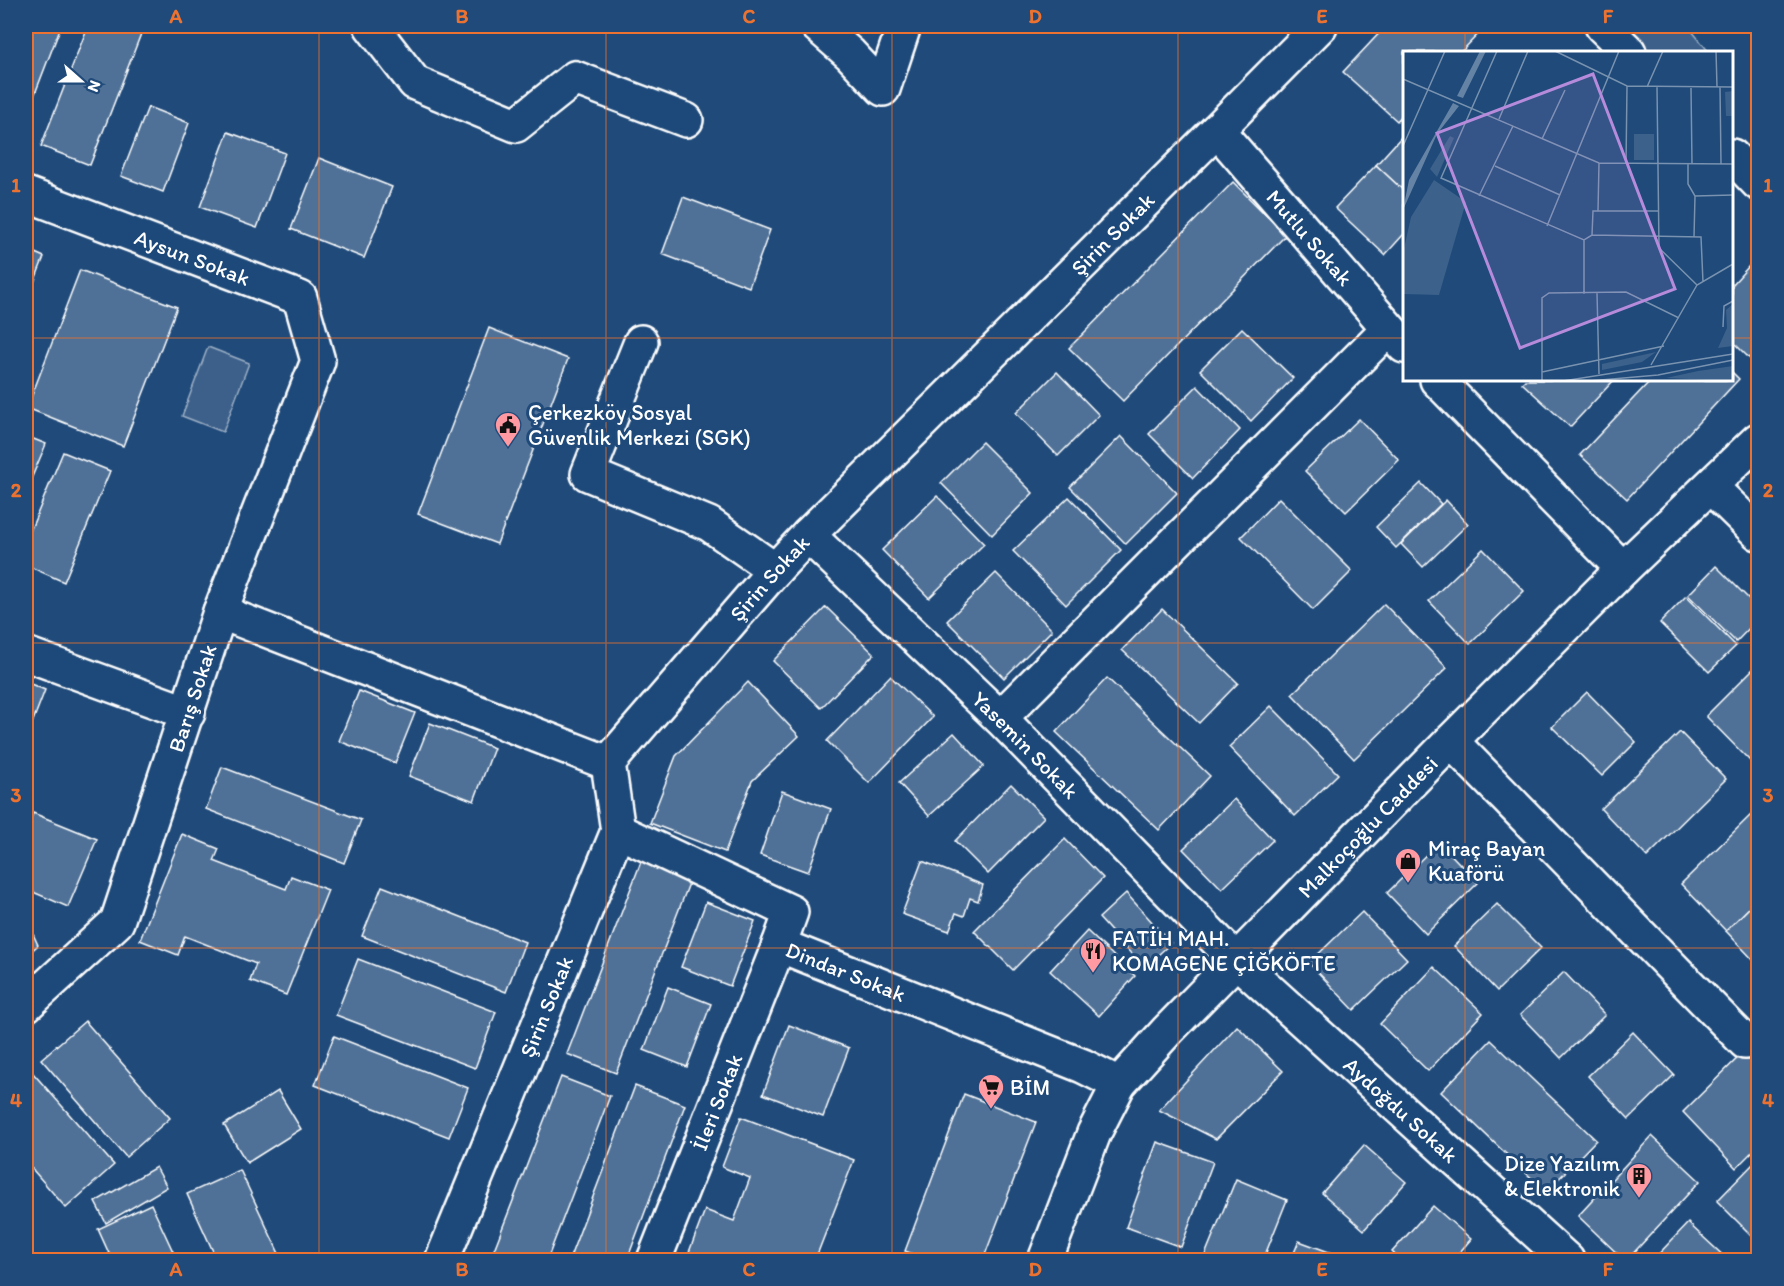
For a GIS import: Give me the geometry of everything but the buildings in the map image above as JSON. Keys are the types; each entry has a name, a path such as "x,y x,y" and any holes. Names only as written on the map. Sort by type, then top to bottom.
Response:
{"street":[{"path":"371,26 415,83 516,125 575,78 686,120"},
{"path":"818,26 850,54 883,89 904,26"},
{"name":"Şirin Sokak","path":"608,763 808,535 1320,26"},
{"path":"1602,26 1628,51"},
{"name":"Mutlu Sokak","path":"1217,129 1396,338"},
{"path":"1733,158 1758,183"},
{"name":"Aysun Sokak","path":"26,194 300,298 318,361"},
{"path":"1000,718 1396,338"},
{"path":"641,342 588,474 710,524 775,570"},
{"name":"Barış Sokak","path":"26,1005 117,922 220,612 318,361"},
{"path":"1438,381 1623,569"},
{"name":"Malkoçoğlu Caddesi","path":"1045,1260 1094,1133 1119,1084 1167,1031 1451,741 1623,569 1758,440"},
{"path":"1711,487 1758,533"},
{"name":"Yasemin Sokak","path":"808,535 1000,718 1237,961"},
{"path":"220,612 608,763 618,831"},
{"path":"26,654 188,713"},
{"path":"1451,741 1745,1042"},
{"name":"Şirin Sokak","path":"442,1260 618,831"},
{"name":"Dindar Sokak","path":"618,831 790,912 779,945 1083,1066 1119,1084"},
{"name":"İleri Sokak","path":"654,1260 779,945"},
{"name":"Aydoğdu Sokak","path":"1237,961 1567,1260"}],"shaded area":[{"path":"1620,26 1688,26 1708,51 1646,51"},
{"path":"208,347 249,363 223,432 182,416"}],"place":[{"name":"Çerkezköy Sosyal Güvenlik Merkezi (SGK)","path":"508,448"},
{"name":"Miraç Bayan Kuaförü","path":"1408,884"},
{"name":"FATİH MAH. KOMAGENE ÇİĞKÖFTE","path":"1093,974"},
{"name":"BİM","path":"991,1110"},
{"name":"Dize Yazılım & Elektronik","path":"1639,1199"}]}
